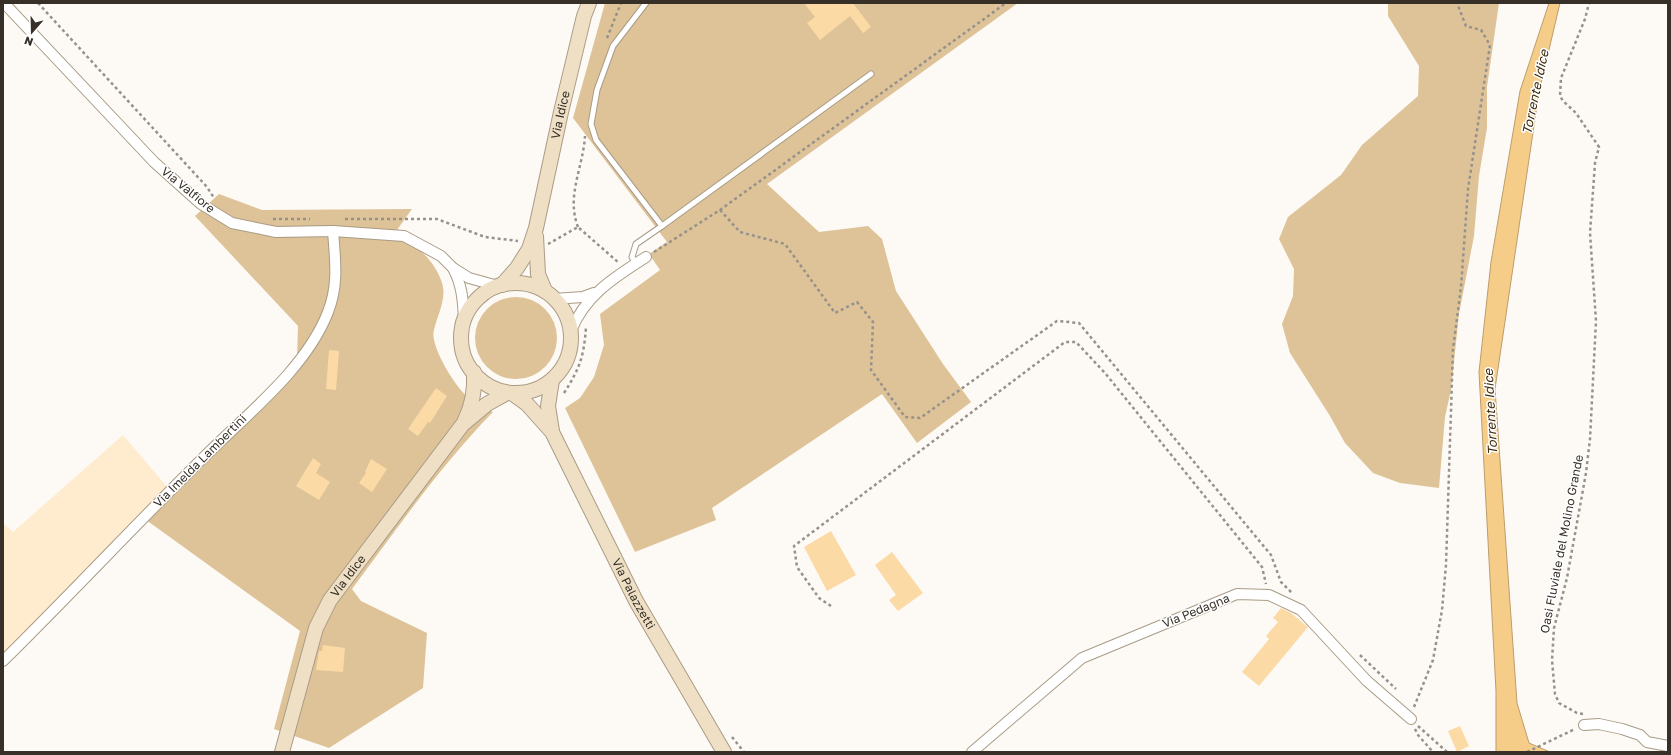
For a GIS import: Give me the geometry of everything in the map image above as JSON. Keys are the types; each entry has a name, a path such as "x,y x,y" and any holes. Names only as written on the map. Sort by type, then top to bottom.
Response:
{"main road":[{"name":"Via Idice","path":"536,228 538,274 549,295 561,306 569,317 571,331 570,350 562,369 552,380 530,392 510,393 486,385 474,372 465,358 461,338 464,319 478,298 500,285 517,268 529,249 536,228 563,104 584,16 589,3"},
{"name":"Via Idice","path":"500,285 520,283 549,295"},
{"name":"Via Idice","path":"282,752 316,628 330,600 463,424 471,407 474,395 474,372"},
{"name":"Via Palazzetti","path":"552,380 548,406 552,432"},
{"name":"Via Idice","path":"463,424 487,404 510,393"},
{"name":"Via Palazzetti","path":"510,393 527,404 552,432 636,601 724,752"}],"street":[{"name":"Via Valfiore","path":"4,3 154,162 201,204 232,223 276,232 334,231 404,236 441,256 453,268 469,278 500,285"},
{"name":"Via Imelda Lambertini","path":"3,661 203,457 265,397 303,356 328,312 336,283 334,231"},
{"path":"571,331 577,315 598,291 646,257"},
{"name":"Via Valfiore","path":"453,268 458,278 463,295 464,319"},
{"path":"549,295 583,297 598,291"},
{"name":"Via Pedagna","path":"972,752 1082,658 1237,594 1269,594 1301,610 1367,681 1410,719"},
{"path":"1585,720 1622,729 1640,735 1647,742 1668,746"}],"lane":[{"path":"646,3 612,46 597,90 591,124 596,140 662,226"},
{"path":"636,264 632,257 636,244 871,74"}],"path":[{"path":"38,3 208,187 216,203"},
{"path":"646,257 720,210 1006,3"},
{"path":"1409,702 1414,707 1434,660 1442,610 1446,565 1452,349 1461,287 1468,189 1490,45 1480,30 1466,26 1456,3"},
{"name":"Oasi Fluviale del Molino Grande","path":"1585,720 1577,713 1559,703 1556,694 1552,660 1554,628 1567,578 1586,472 1590,435 1596,321 1590,233 1595,163 1599,147 1576,113 1563,101 1560,96 1561,78 1586,19 1589,3"},
{"path":"720,210 740,232 785,244 835,313 858,302 873,322 871,370 905,417 920,418 1057,321 1080,323 1271,555 1281,582 1298,598"},
{"path":"270,219 311,219"},
{"path":"340,219 437,219 485,237 522,241"},
{"path":"544,246 578,227 627,270"},
{"path":"560,398 573,379 584,354 587,320"},
{"path":"831,606 819,598 797,567 794,546 1065,342 1076,342 1110,379 1262,567 1269,594"},
{"path":"1359,654 1398,691"},
{"path":"1410,719 1418,735 1433,752"},
{"path":"1410,719 1447,752"},
{"path":"1527,752 1585,720"},
{"path":"730,734 744,752"}],"shaded area":[{"path":"605,3 1018,3 767,184 819,232 868,226 882,239 896,291 943,364 971,402 917,443 882,394 712,508 716,520 635,552 565,408 580,398 594,377 604,345 600,314 660,270 649,254 667,242 573,118"},
{"path":"1388,3 1499,3 1487,87 1487,128 1479,176 1474,236 1459,314 1451,390 1445,417 1439,488 1400,483 1373,473 1345,443 1330,416 1290,353 1282,324 1293,296 1294,269 1279,239 1288,217 1341,175 1362,145 1418,96 1419,66 1388,16"},
{"path":"219,194 262,210 412,209 397,230 428,258 438,272 443,286 442,305 433,336 435,345 444,365 462,391 473,401 493,412 437,476 352,589 361,601 427,633 423,688 329,748 274,729 300,631 142,517 297,359 298,326 195,216"},
{"path":"516,297 532,300 545,309 554,322 557,338 554,354 545,367 532,376 516,379 500,376 487,367 478,354 475,338 478,322 487,309 500,300"},
{"path":"123,435 169,489 3,655 3,523 13,532"}],"water":[{"name":"Torrente Idice","path":"1549,3 1560,3 1539,92 1495,389 1517,703 1529,743 1550,752 1496,752 1496,691 1479,372 1491,262 1520,91"}],"building":[{"path":"804,3 853,3 871,27 863,33 850,16 820,40 807,23 815,17"},
{"path":"329,350 339,351 336,390 326,389"},
{"path":"436,388 447,396 430,423 428,422 418,436 408,429"},
{"path":"313,458 321,464 316,473 330,482 319,500 296,486"},
{"path":"371,459 387,469 372,492 359,483 366,473 365,472"},
{"path":"831,531 856,575 827,591 804,547"},
{"path":"892,552 923,593 898,611 889,600 896,595 875,565"},
{"path":"1281,608 1291,613 1308,627 1259,686 1242,672 1269,639 1266,636 1278,622 1273,618"},
{"path":"323,645 345,648 343,672 316,670 319,651 322,651"},
{"path":"1460,726 1469,746 1457,752 1448,731"}]}
